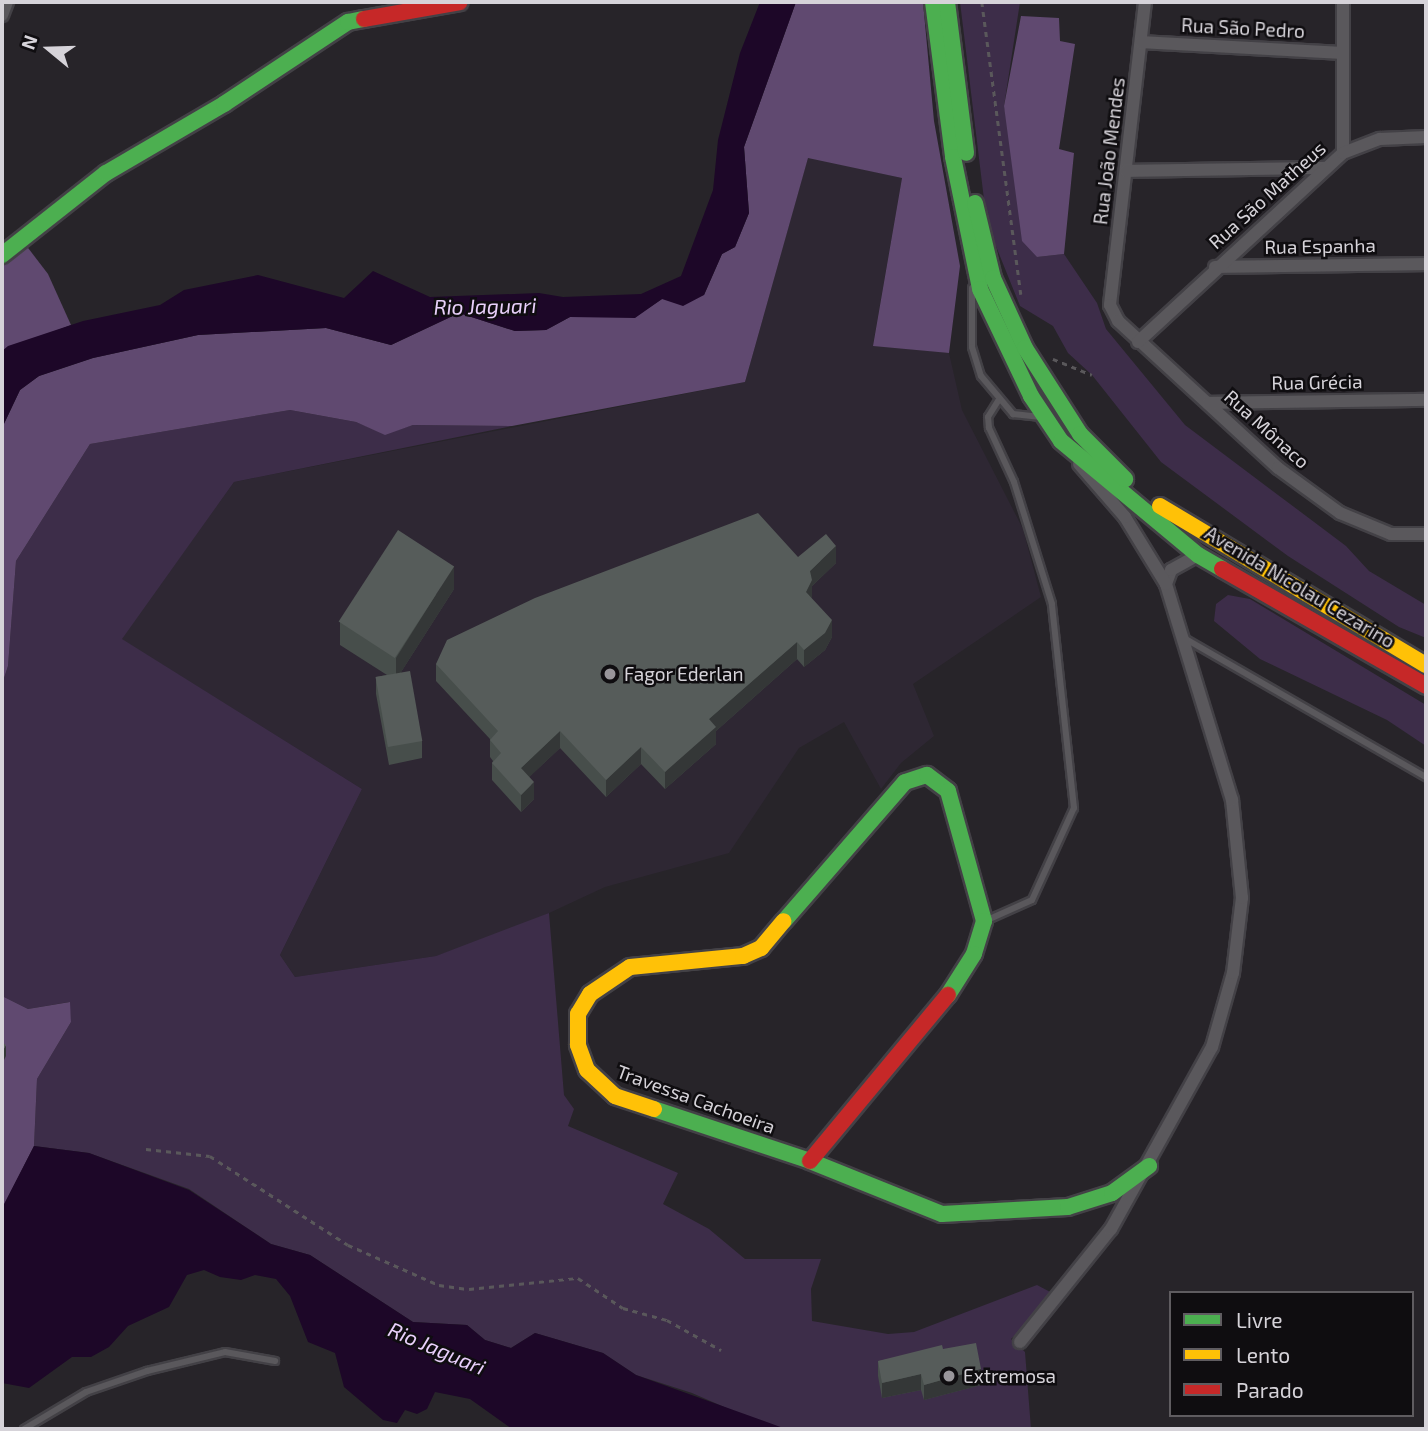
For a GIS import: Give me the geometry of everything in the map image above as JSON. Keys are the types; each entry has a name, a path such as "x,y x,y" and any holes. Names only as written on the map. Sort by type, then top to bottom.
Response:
{"main road":[{"path":"2,255 106,173 225,104 348,22 460,2"},
{"name":"Avenida Nicolau Cezarino","path":"933,2 951,145 980,289 1045,418 1061,440 1198,555 1426,686"},
{"name":"Avenida Nicolau Cezarino","path":"947,2 968,166 993,278 1025,348 1080,434 1100,458 1169,513 1426,665"},
{"name":"Travessa Cachoeira","path":"984,922 948,791 927,775 917,776 905,782 761,948 743,956 630,967 590,994 578,1014 578,1045 597,1084 615,1096 810,1161 921,1209 964,1215 1068,1207 1112,1193 1149,1166"},
{"path":"810,1161 950,993 974,954 984,922"}],"street":[{"path":"2,15 7,2"},
{"name":"Rua João Mendes","path":"1110,305 1145,2"},
{"name":"Rua São Matheus","path":"1139,342 1215,267 1343,153 1343,2"},
{"name":"Rua São Pedro","path":"1141,42 1342,53"},
{"path":"1343,153 1380,139 1426,137"},
{"path":"1126,171 1326,168"},
{"name":"Rua Espanha","path":"1215,267 1426,264"},
{"name":"Rua Mônaco","path":"1110,305 1139,342 1278,468 1340,513 1391,534 1426,534"},
{"name":"Rua Grécia","path":"1208,402 1426,400"},
{"path":"1020,1342 1111,1229 1149,1166 1212,1047 1223,1016 1242,898 1232,800 1166,584 1125,517 1061,440"},
{"path":"1166,584 1171,570 1198,555"}],"lane":[{"path":"972,247 972,347 981,376 998,401 1013,414 1045,418"},
{"path":"984,922 1032,900 1074,808 1052,604 1014,482 989,429 988,417 998,401"},
{"path":"1182,637 1426,777"},
{"path":"24,1429 86,1392 147,1370 225,1352 275,1361"}],"path":[{"path":"982,2 1009,231 1023,301"},
{"path":"1046,347 1052,359 1092,375"},
{"path":"146,1149 210,1156 348,1245 439,1285 469,1289 579,1278 623,1308 667,1320 721,1350"}],"shaded area":[{"path":"796,2 923,2 934,121 960,266 949,353 873,346 902,178 808,158 745,382 512,426 413,425 385,435 356,422 290,410 90,444 16,561 8,666 2,684 2,428 20,390 39,376 93,358 198,335 326,328 391,345 459,313 515,331 546,330 570,317 635,317 662,299 704,295 722,254 735,247 749,213 744,147"},
{"path":"960,2 1020,2 1004,106 1037,257 1064,254 1097,303 1106,329 1185,425 1346,546 1369,571 1426,605 1426,638 1399,627 1288,556 1161,462 1092,375 1068,353 1053,326 1020,306 987,224"},
{"path":"1021,16 1059,18 1060,41 1075,44 1059,149 1074,153 1064,254 1037,257 1022,241 1004,106"},
{"path":"808,157 902,178 873,345 949,353 962,410 1023,529 1041,597 913,684 934,736 901,763 881,789 844,722 799,748 729,853 605,887 517,928 436,956 295,977 280,955 362,789 121,639 234,482 745,382"},
{"path":"22,240 48,274 71,325 2,352 2,257"},
{"path":"290,410 356,422 385,434 413,425 512,426 234,482 122,639 362,789 280,955 295,977 436,956 549,913 564,1095 574,1109 568,1126 678,1173 663,1204 709,1229 745,1259 821,1259 811,1289 812,1321 888,1334 914,1332 1037,1285 1054,1294 1011,1339 1025,1352 1031,1429 786,1429 761,1423 692,1393 636,1375 603,1353 535,1333 511,1348 485,1340 467,1325 413,1322 310,1255 271,1244 189,1189 89,1153 34,1146 37,1079 71,1022 69,1002 28,1009 2,996 2,684 8,666 16,561 90,444"},
{"path":"1228,595 1250,599 1426,705 1426,746 1387,720 1260,659 1214,621 1216,604"},
{"path":"2,996 28,1009 70,1002 71,1022 37,1079 34,1146 2,1209"}],"water":[{"name":"Rio Jaguari","path":"760,2 796,2 744,147 749,213 735,247 722,254 704,295 683,306 662,299 635,318 570,317 546,330 515,331 459,313 391,345 326,328 198,335 93,358 39,376 20,390 2,428 2,351 8,346 83,321 160,305 184,290 258,275 344,298 373,271 430,297 539,293 563,297 641,294 681,276 713,190 718,140 740,53"},
{"name":"Rio Jaguari","path":"34,1146 89,1153 189,1190 271,1244 310,1255 413,1322 467,1325 485,1340 511,1348 535,1333 603,1353 636,1375 786,1429 512,1429 470,1399 435,1392 427,1409 417,1414 405,1410 397,1423 383,1420 344,1387 335,1353 308,1342 290,1296 276,1279 255,1275 241,1280 220,1277 204,1270 187,1275 169,1307 128,1326 109,1347 91,1357 72,1357 29,1388 2,1383 2,1208"}],"building":[{"name":"Fagor Ederlan","path":"758,513 798,557 826,534 836,546 810,571 812,580 806,592 832,620 825,633 804,650 797,642 709,719 716,727 665,772 641,747 606,780 560,731 521,768 534,782 521,795 492,763 501,753 490,740 498,731 436,664 447,640 535,598"},
{"path":"398,530 454,566 395,658 339,621"},
{"path":"410,671 422,741 388,747 376,677"},
{"path":"976,1343 981,1369 924,1385 921,1374 882,1383 878,1361 942,1345 943,1349"}],"traffic: fast":[{"path":"933,2 953,157 980,289 1031,396 1061,441 1198,555 1222,569"},
{"path":"947,2 966,153"},
{"path":"2,255 106,173 224,104 348,22 364,19"},
{"path":"975,203 993,278 1025,348 1080,434 1125,479"},
{"path":"784,921 905,782 927,775 948,791 984,921 974,954 948,995"},
{"path":"654,1109 810,1161 942,1214 1068,1207 1112,1193 1149,1166"}],"traffic: slow":[{"path":"1160,506 1426,665"},
{"path":"654,1109 615,1096 587,1070 578,1045 578,1014 590,994 630,967 743,956 761,948 784,921"}],"traffic: jam":[{"path":"364,19 460,2"},
{"path":"1222,569 1426,686"},
{"path":"810,1161 948,995"}],"place":[{"name":"Fagor Ederlan","path":"610,674"},
{"name":"Extremosa","path":"949,1376"}]}
